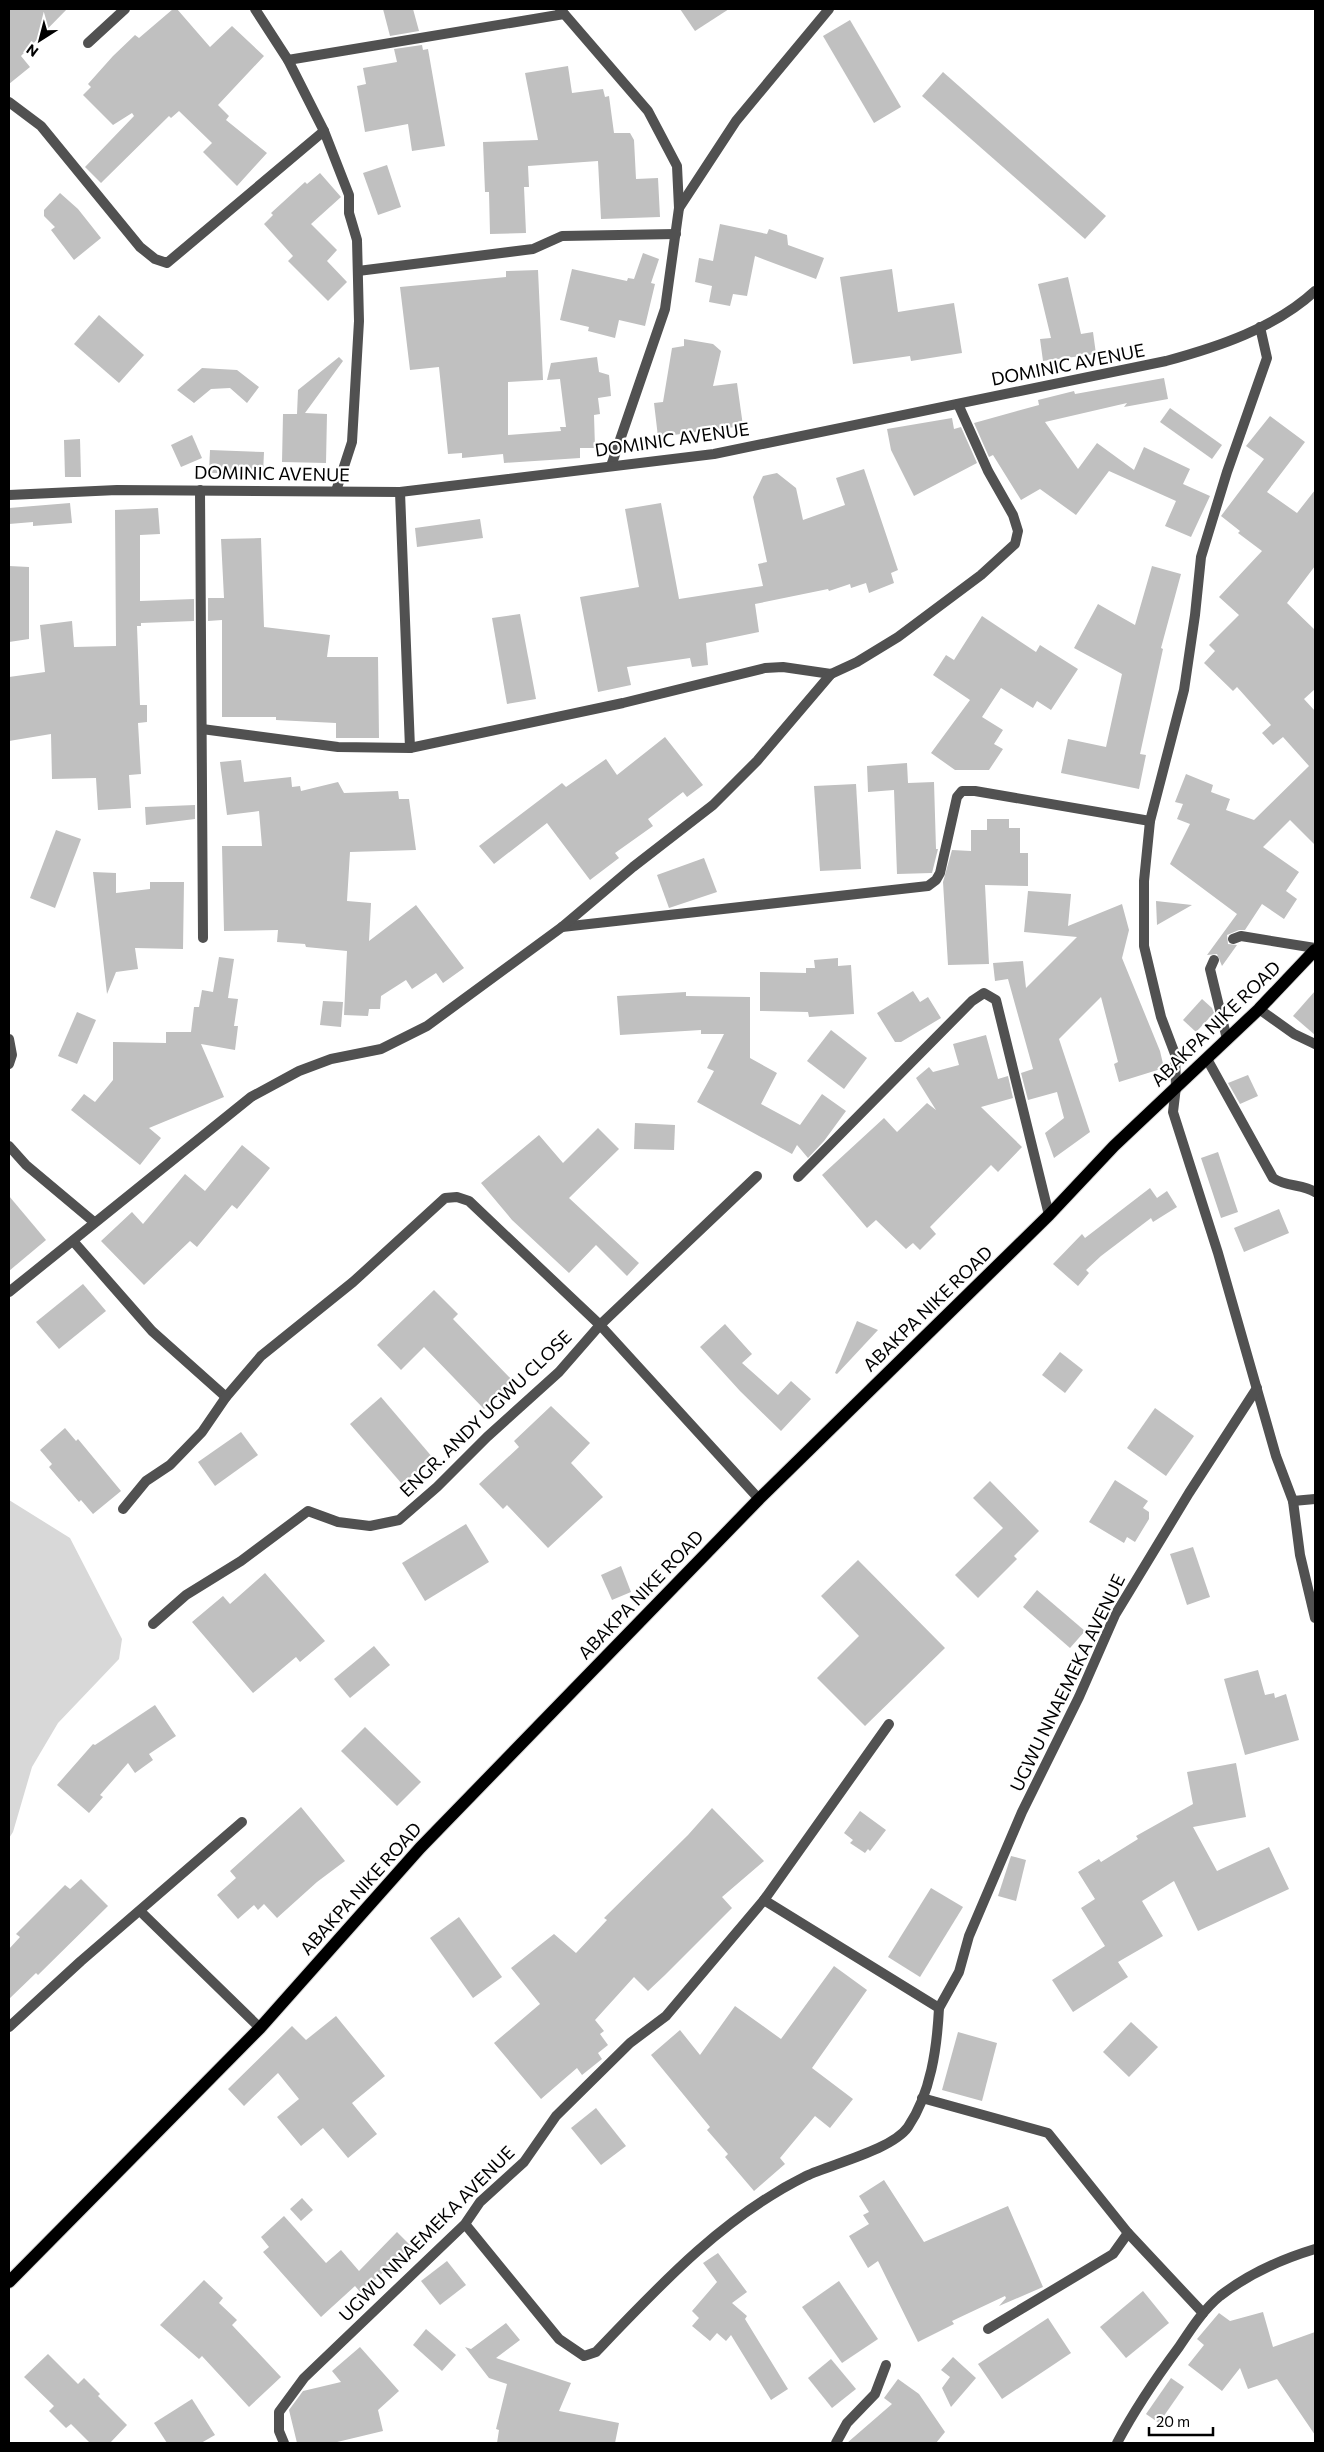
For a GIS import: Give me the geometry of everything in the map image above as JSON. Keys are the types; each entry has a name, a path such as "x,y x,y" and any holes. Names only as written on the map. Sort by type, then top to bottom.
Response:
{"main road":[{"name":"ABAKPA NIKE ROAD","path":"9,2282 260,2028 420,1848 759,1499 1049,1215 1114,1146 1259,1009 1315,949"}],"street":[{"path":"88,43 125,9"},
{"path":"255,9 288,60 324,131 349,195 349,213 357,240 359,321 352,442 336,491"},
{"path":"679,208 736,121 829,9"},
{"path":"288,60 562,12 605,59 648,111 677,166 679,208 665,309 611,466"},
{"path":"9,102 41,126 140,247 155,260 167,263 324,131"},
{"path":"358,271 533,249 562,236 676,234"},
{"name":"DOMINIC AVENUE","path":"9,495 117,490 400,492 714,454 1166,362 1213,348 1260,327 1304,301 1315,291"},
{"path":"1260,327 1267,358 1227,472 1201,557 1184,690 1150,821 1144,881 1144,946 1161,1017 1175,1054 1176,1087 1173,1112 1197,1184 1276,1456 1293,1501 1300,1555 1315,1618"},
{"path":"9,1292 251,1097 299,1071 331,1058 381,1049 427,1026 562,927 713,805 757,761 831,674 898,637 981,575 1015,544 1018,531 1013,515 988,471 958,404"},
{"path":"200,490 203,938"},
{"path":"400,492 410,748"},
{"path":"202,729 338,747 410,748 623,703 765,668 783,667 831,674"},
{"path":"562,927 928,886 936,880 940,872 956,796 962,791 975,790 1150,821"},
{"path":"1233,939 1241,936 1315,949"},
{"path":"1214,960 1210,969 1228,1039"},
{"path":"798,1177 972,1001 984,993 996,1000 1049,1215"},
{"path":"1259,1009 1294,1034 1315,1044"},
{"path":"9,1039 12,1054 9,1064"},
{"path":"1207,1059 1273,1178 1280,1183 1307,1188 1315,1192"},
{"path":"9,1146 26,1165 94,1222"},
{"name":"ENGR. ANDY UGWU CLOSE","path":"153,1624 186,1595 241,1561 308,1511 338,1522 370,1526 398,1520 437,1487 559,1372 600,1325 757,1176"},
{"path":"123,1509 146,1481 170,1465 202,1432 226,1397 261,1356 353,1282 445,1198 457,1196 469,1201 600,1325 759,1499"},
{"path":"73,1241 152,1331 226,1397"},
{"name":"UGWU NNAEMEKA AVENUE","path":"939,2008 959,1972 968,1936 1022,1812 1079,1697 1116,1615 1189,1493 1257,1388"},
{"path":"1293,1501 1315,1499"},
{"name":"UGWU NNAEMEKA AVENUE","path":"284,2443 279,2431 279,2412 304,2378 465,2224 480,2202 524,2162 556,2116 630,2043 666,2016 764,1900 889,1724"},
{"path":"9,2027 242,1822"},
{"path":"465,2224 559,2339 584,2356 596,2352 665,2279 740,2216 806,2176 886,2144 907,2128 922,2098 937,2047 939,2008 764,1900"},
{"path":"140,1911 260,2028"},
{"path":"922,2098 1048,2133 1128,2233 1203,2313"},
{"path":"988,2329 1113,2254 1128,2233"},
{"path":"1118,2443 1135,2408 1203,2313 1220,2296 1248,2278 1293,2256 1315,2250"},
{"path":"836,2443 847,2423 875,2394 886,2365"}],"shaded area":[{"path":"9,1500 70,1538 122,1639 119,1659 58,1723 32,1767 13,1832 9,1838"}],"building":[{"path":"9,9 67,9 21,56 30,67 9,84"},
{"path":"173,9 177,9 210,47 232,26 264,56 218,105 229,116 226,120 267,153 237,186 203,152 212,143 179,111 171,118 169,116 101,183 85,167 134,116 132,113 113,125 83,95 91,87 88,84 113,56 135,35 139,38"},
{"path":"383,9 413,9 419,31 390,36"},
{"path":"680,9 729,9 695,31"},
{"path":"850,20 901,107 874,123 823,36"},
{"path":"422,45 423,50 428,49 445,146 412,151 408,124 365,132 357,86 366,84 363,68 397,62 394,49"},
{"path":"568,66 572,93 603,89 605,97 609,96 614,133 630,133 634,140 636,179 658,178 660,217 601,219 598,161 528,166 529,187 524,187 526,233 490,234 489,192 485,192 483,142 538,140 525,73"},
{"path":"943,72 1106,216 1085,239 922,96"},
{"path":"387,165 401,207 378,215 363,173"},
{"path":"320,173 341,197 311,224 337,250 327,261 347,282 328,301 288,261 293,256 264,224 273,215 271,213 305,182 307,184"},
{"path":"60,193 78,209 101,238 74,260 51,230 55,227 44,216 44,210"},
{"path":"720,224 767,234 769,229 787,235 788,245 824,258 816,279 755,256 747,296 733,294 730,306 709,302 712,286 695,282 699,258 713,261"},
{"path":"643,253 659,259 651,283 655,284 645,326 619,320 615,338 588,331 589,327 560,320 572,269 627,281 628,278 634,279"},
{"path":"892,269 898,312 954,303 962,353 911,361 910,356 853,364 840,277"},
{"path":"538,270 543,380 508,382 508,435 561,431 560,427 566,427 560,379 547,380 551,363 597,357 599,372 609,375 611,396 598,398 600,414 594,415 595,448 580,448 580,458 504,463 503,454 462,458 462,453 448,454 439,367 410,370 400,287 506,277 506,271"},
{"path":"1068,277 1081,334 1093,332 1096,354 1043,361 1040,339 1051,338 1038,284"},
{"path":"99,315 144,355 119,383 74,344"},
{"path":"684,339 713,344 721,351 713,386 737,383 743,426 658,437 654,403 663,402 672,348 684,346"},
{"path":"339,357 343,361 305,413 327,414 326,463 282,462 283,414 297,414 298,390"},
{"path":"202,368 237,370 259,387 247,403 230,388 211,389 194,403 177,390"},
{"path":"1164,378 1168,399 1124,407 1127,403 1045,422 1078,469 1097,443 1134,470 1144,447 1190,469 1183,484 1210,496 1191,537 1165,526 1176,501 1109,471 1076,515 1040,489 1021,500 993,455 989,457 974,423 1039,405 1038,400 1074,391 1075,394"},
{"path":"1170,408 1222,445 1212,459 1160,422"},
{"path":"1270,416 1305,442 1267,492 1297,513 1315,490 1315,566 1287,603 1315,630 1315,689 1304,699 1315,711 1315,845 1290,820 1263,847 1299,872 1286,891 1297,899 1284,919 1262,904 1245,930 1239,930 1227,935 1228,944 1237,945 1222,966 1217,954 1207,955 1237,914 1170,864 1190,824 1177,819 1183,804 1175,802 1186,774 1213,785 1211,792 1230,799 1226,810 1254,820 1309,766 1283,737 1273,745 1262,733 1271,725 1237,687 1233,691 1204,663 1215,651 1209,645 1239,615 1219,597 1262,551 1238,533 1240,531 1221,516 1264,459 1246,446"},
{"path":"952,418 954,429 961,427 977,463 914,496 891,450 887,429"},
{"path":"192,435 202,458 181,467 171,445"},
{"path":"80,439 81,477 65,477 64,440"},
{"path":"210,450 264,452 263,474 209,473"},
{"path":"864,469 898,570 891,573 894,583 869,593 866,583 851,588 850,584 829,591 828,589 755,604 759,632 706,643 708,665 692,667 690,658 627,667 631,685 598,692 580,597 639,587 625,509 661,503 679,599 763,586 758,564 767,562 753,497 763,476 777,473 796,488 803,520 845,505 836,478"},
{"path":"70,503 72,523 33,526 33,522 9,524 9,508"},
{"path":"158,508 160,534 140,535 140,601 194,599 194,621 141,623 141,626 137,626 140,705 147,705 147,722 138,723 141,774 129,775 131,808 98,810 96,778 52,779 51,734 9,741 9,677 45,672 40,625 72,621 74,647 116,646 115,510"},
{"path":"480,519 483,538 417,547 415,528"},
{"path":"261,538 264,627 330,635 327,657 378,657 379,738 336,738 336,723 276,720 276,717 222,717 222,620 208,621 208,598 224,598 221,539"},
{"path":"9,566 29,567 29,639 9,642"},
{"path":"1152,566 1181,574 1161,648 1163,649 1140,754 1146,755 1139,789 1061,773 1068,739 1106,747 1122,674 1074,648 1098,604 1135,625"},
{"path":"520,614 536,699 507,704 492,618"},
{"path":"982,616 1036,652 1040,645 1078,669 1051,710 1037,701 1033,708 1001,688 982,717 1003,730 994,744 1003,749 989,770 955,770 931,753 970,700 933,675 946,655 954,660"},
{"path":"665,737 703,785 687,797 683,792 648,819 653,826 615,853 619,858 590,880 547,823 494,864 479,846 562,783 566,787 606,759 617,775"},
{"path":"241,760 244,782 291,777 292,787 300,786 301,791 338,782 344,793 398,791 399,799 409,799 416,850 350,852 347,901 371,903 369,941 416,905 464,968 443,983 436,973 412,989 406,980 381,996 380,1009 369,1009 368,1016 344,1015 347,951 306,947 305,944 277,942 278,930 224,931 222,846 262,846 259,811 227,815 220,762"},
{"path":"907,763 908,783 934,782 936,849 938,849 932,873 897,874 894,790 868,792 867,766"},
{"path":"856,784 861,869 820,871 814,786"},
{"path":"195,805 195,819 146,825 145,807"},
{"path":"987,819 1009,819 1009,828 1020,828 1020,853 1028,853 1028,886 985,885 989,964 948,965 943,882 952,850 971,851 971,830 987,830"},
{"path":"56,830 81,839 55,908 30,898"},
{"path":"704,858 717,892 669,908 657,875"},
{"path":"93,872 116,873 116,893 150,889 150,882 184,882 183,949 135,948 138,969 116,972 107,994"},
{"path":"1028,891 1071,894 1068,926 1122,904 1129,930 1122,958 1160,1051 1164,1068 1119,1082 1114,1064 1118,1062 1101,997 1059,1039 1090,1132 1054,1158 1045,1133 1064,1118 1057,1092 1028,1100 1021,1073 1033,1069 1008,979 995,981 993,963 1023,961 1026,988 1077,937 1024,932"},
{"path":"1156,901 1192,905 1157,925"},
{"path":"219,957 234,959 228,998 238,999 234,1026 238,1026 235,1050 201,1044 224,1097 149,1128 161,1138 140,1165 71,1110 84,1094 95,1102 113,1080 113,1042 166,1043 166,1032 191,1032 194,1007 199,1007 202,990 213,992"},
{"path":"838,958 838,966 851,965 854,1014 809,1017 808,1012 760,1011 760,972 806,973 806,968 815,968 814,960"},
{"path":"913,991 920,1002 928,997 941,1018 901,1042 895,1042 877,1013"},
{"path":"1315,991 1315,1035 1293,1016"},
{"path":"686,992 686,996 750,997 750,1058 777,1073 761,1104 800,1125 822,1094 846,1111 824,1141 808,1158 797,1145 792,1154 697,1102 714,1071 707,1068 724,1034 701,1034 701,1030 620,1035 617,996"},
{"path":"1202,999 1212,1008 1214,1013 1196,1032 1183,1020"},
{"path":"323,1001 343,1002 341,1027 320,1025"},
{"path":"77,1012 96,1020 77,1064 58,1056"},
{"path":"831,1030 867,1058 844,1089 807,1061"},
{"path":"986,1035 998,1079 1008,1076 1013,1098 981,1107 1022,1147 998,1172 991,1165 930,1227 936,1234 920,1250 913,1243 906,1249 876,1220 867,1228 822,1175 884,1118 897,1132 927,1103 936,1110 916,1078 929,1067 933,1072 959,1065 953,1044"},
{"path":"1248,1075 1258,1096 1240,1104 1228,1083"},
{"path":"635,1123 675,1125 674,1150 634,1149"},
{"path":"598,1128 619,1149 569,1198 639,1263 627,1276 596,1245 569,1273 512,1220 481,1183 539,1135 563,1163"},
{"path":"242,1145 270,1168 237,1209 232,1205 197,1247 190,1241 144,1285 101,1241 132,1212 143,1224 185,1174 205,1191"},
{"path":"1218,1152 1238,1212 1221,1218 1201,1158"},
{"path":"1150,1188 1157,1198 1167,1191 1177,1207 1153,1222 1151,1218 1101,1256 1086,1270 1089,1273 1078,1286 1053,1264 1082,1234 1085,1238"},
{"path":"9,1196 46,1240 9,1271"},
{"path":"1279,1209 1289,1233 1244,1252 1234,1228"},
{"path":"83,1284 106,1311 59,1349 36,1322"},
{"path":"434,1290 458,1314 453,1319 513,1381 484,1409 424,1347 401,1370 377,1345"},
{"path":"857,1321 878,1330 837,1374 835,1373"},
{"path":"725,1324 752,1354 742,1363 778,1395 791,1381 811,1399 781,1431 740,1391 700,1347"},
{"path":"1060,1352 1083,1370 1065,1393 1042,1375"},
{"path":"381,1397 433,1458 402,1484 350,1424"},
{"path":"551,1406 590,1443 571,1463 603,1497 548,1548 507,1505 503,1509 479,1484 519,1447 514,1441"},
{"path":"1155,1408 1194,1436 1166,1476 1127,1448"},
{"path":"65,1428 76,1441 78,1439 121,1491 93,1514 81,1500 79,1502 49,1467 52,1464 40,1450"},
{"path":"241,1432 258,1455 215,1486 198,1462"},
{"path":"1115,1480 1148,1501 1143,1508 1149,1512 1149,1519 1135,1542 1127,1537 1124,1543 1089,1522"},
{"path":"990,1481 1039,1531 1014,1556 1017,1559 978,1598 955,1575 1003,1528 973,1498"},
{"path":"466,1524 489,1562 425,1601 402,1563"},
{"path":"1193,1547 1210,1597 1187,1605 1170,1554"},
{"path":"858,1560 945,1648 865,1726 817,1678 859,1636 821,1596"},
{"path":"621,1566 631,1592 612,1600 601,1575"},
{"path":"265,1573 325,1641 300,1662 296,1657 253,1693 192,1622 223,1596 230,1604"},
{"path":"1037,1590 1085,1631 1070,1648 1023,1607"},
{"path":"374,1646 390,1665 350,1698 334,1679"},
{"path":"1258,1670 1265,1695 1274,1693 1275,1698 1286,1694 1299,1740 1245,1755 1224,1679"},
{"path":"155,1705 176,1736 149,1754 153,1760 135,1773 128,1763 100,1795 103,1797 89,1813 57,1785 93,1744 95,1745"},
{"path":"365,1727 421,1782 397,1806 341,1751"},
{"path":"1236,1763 1246,1817 1193,1827 1217,1871 1269,1847 1289,1889 1198,1931 1174,1881 1142,1901 1163,1936 1118,1962 1128,1977 1073,2012 1052,1980 1105,1946 1081,1908 1095,1899 1078,1872 1099,1859 1101,1862 1138,1839 1136,1836 1193,1804 1187,1772"},
{"path":"301,1807 345,1861 317,1882 277,1918 264,1904 258,1910 254,1905 238,1919 217,1895 236,1878 230,1871"},
{"path":"712,1808 764,1861 722,1897 732,1908 648,1991 634,1977 595,2020 604,2031 600,2034 608,2045 598,2053 602,2059 582,2075 577,2068 541,2099 494,2043 540,2004 511,1968 554,1934 576,1953 607,1920 604,1918 688,1835"},
{"path":"860,1811 886,1830 870,1851 868,1849 865,1853 850,1843 853,1840 844,1833"},
{"path":"1011,1856 1026,1860 1016,1901 998,1896"},
{"path":"81,1879 108,1906 38,1975 36,1973 9,1999 9,1949 20,1937 16,1934 65,1885 70,1889"},
{"path":"931,1888 963,1907 920,1977 888,1957"},
{"path":"459,1917 502,1977 473,1998 430,1938"},
{"path":"834,1966 867,1990 812,2068 853,2099 830,2128 815,2116 780,2158 785,2164 754,2191 725,2157 728,2154 707,2130 710,2127 651,2055 680,2030 700,2055 735,2006 781,2039"},
{"path":"336,2016 385,2076 352,2103 377,2134 348,2158 323,2128 301,2146 277,2117 299,2099 278,2073 244,2106 228,2089 292,2026 306,2040"},
{"path":"1131,2022 1158,2047 1129,2077 1103,2052"},
{"path":"958,2032 997,2043 982,2101 942,2090"},
{"path":"596,2108 626,2146 601,2165 571,2128"},
{"path":"884,2180 924,2242 1008,2206 1043,2287 999,2306 1006,2298 1005,2296 952,2321 954,2324 918,2342 878,2261 868,2268 849,2236 869,2224 863,2215 869,2212 859,2196"},
{"path":"302,2198 313,2210 301,2221 290,2209"},
{"path":"284,2216 326,2263 341,2250 359,2271 397,2232 411,2246 361,2293 355,2286 321,2317 263,2252 269,2247 261,2237"},
{"path":"718,2253 747,2292 732,2303 747,2316 745,2319 788,2389 771,2400 731,2335 726,2341 717,2333 710,2341 692,2326 699,2318 692,2311 717,2282 703,2263"},
{"path":"447,2261 466,2285 440,2305 421,2281"},
{"path":"204,2280 223,2298 219,2303 237,2320 232,2325 281,2377 249,2407 202,2356 199,2359 160,2325"},
{"path":"839,2281 878,2339 842,2363 802,2307"},
{"path":"1143,2291 1169,2323 1126,2358 1100,2327"},
{"path":"1263,2312 1273,2347 1315,2332 1315,2435 1277,2379 1248,2389 1240,2368 1222,2391 1188,2365 1204,2345 1197,2339 1219,2313 1230,2321"},
{"path":"1048,2318 1071,2353 1002,2399 978,2364"},
{"path":"506,2323 520,2340 496,2358 571,2383 559,2411 619,2423 615,2443 497,2443 499,2430 496,2429 507,2384 489,2378 465,2347 471,2349"},
{"path":"426,2329 456,2355 442,2371 413,2345"},
{"path":"360,2347 399,2391 378,2410 383,2431 333,2443 297,2443 289,2410 303,2391 341,2382 332,2371"},
{"path":"48,2354 78,2384 84,2378 100,2394 98,2396 127,2425 110,2443 90,2443 71,2424 66,2428 49,2411 54,2406 24,2377"},
{"path":"953,2357 976,2378 951,2407 942,2388 950,2377 941,2370"},
{"path":"831,2359 856,2389 832,2408 808,2378"},
{"path":"1171,2378 1184,2387 1159,2423 1146,2414"},
{"path":"898,2379 919,2394 945,2432 936,2443 847,2443 892,2404 884,2398"},
{"path":"192,2399 215,2435 201,2443 167,2443 154,2423"}]}
